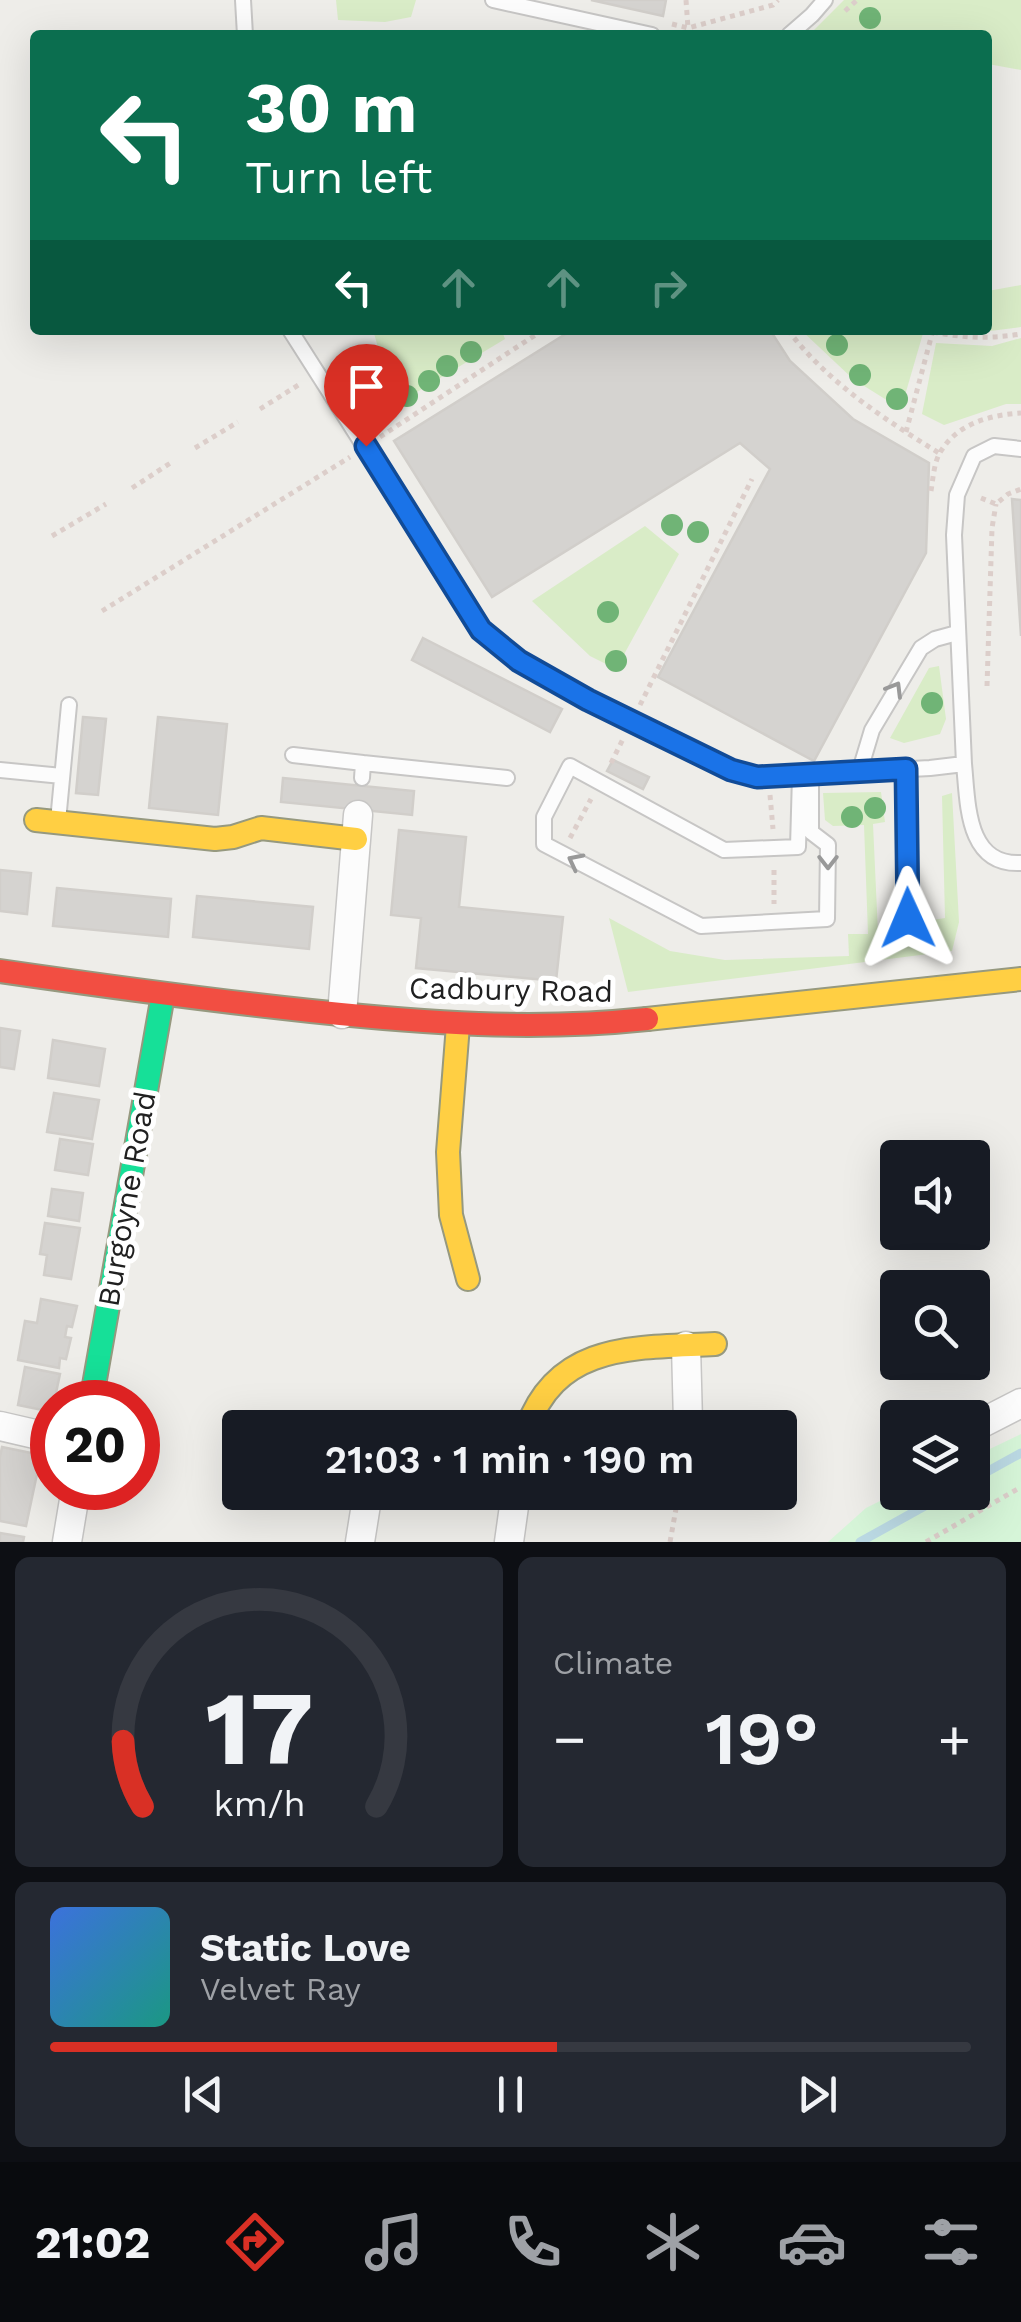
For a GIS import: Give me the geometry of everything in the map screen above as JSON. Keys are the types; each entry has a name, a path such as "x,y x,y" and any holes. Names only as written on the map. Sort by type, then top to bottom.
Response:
{"street":[{"path":"47,821 232,840 261,828 357,827 342,1014"},
{"name":"Cadbury Road","path":"0,971 163,994 458,1025 602,1024 1021,979"},
{"name":"Burgoyne Road","path":"95,1380 163,994"},
{"path":"458,1025 449,1168 451,1215 468,1279"},
{"path":"535,1410 557,1376 608,1351 715,1344"},
{"path":"686,1346 688,1410"},
{"path":"990,1420 1021,1404"},
{"path":"0,1426 30,1433"},
{"path":"67,1542 72,1510"},
{"path":"360,1542 365,1510"},
{"path":"510,1542 514,1510"}],"lane":[{"path":"243,0 245,30"},
{"path":"493,0 629,30"},
{"path":"795,30 825,0"},
{"path":"293,335 481,630 519,661 731,770 757,777 964,764"},
{"path":"1021,450 994,446 974,456 957,495 954,534 969,818 979,843 991,856 1009,864 1021,862"},
{"path":"860,770 872,730 921,648 935,639 957,634"},
{"path":"47,821 62,776 69,705"},
{"path":"293,754 362,770 506,778"},
{"path":"570,766 724,850 798,847 806,775 811,832 828,846 828,919 702,926 544,844 544,817 570,766"},
{"path":"906,769 908,918"},
{"path":"0,770 62,776"}],"path":[{"path":"686,0 687,30"},
{"path":"690,30 773,5 778,0"},
{"path":"670,24 685,30"},
{"path":"950,335 997,338 1021,334"},
{"path":"102,611 536,335"},
{"path":"792,335 840,384 939,453"},
{"path":"906,432 932,335"},
{"path":"260,410 305,381"},
{"path":"195,448 238,422"},
{"path":"132,488 172,462"},
{"path":"562,854 752,479"},
{"path":"986,686 996,504 1021,489"},
{"path":"982,498 996,504"},
{"path":"52,536 106,504"},
{"path":"926,1542 1021,1487"},
{"path":"670,1542 675,1510"}],"green space":[{"path":"336,0 416,0 411,17 385,22 338,20"},
{"path":"844,0 1021,0 1021,70 992,65 992,30 814,30"},
{"path":"1021,285 1021,327 992,331 992,290"},
{"path":"374,335 504,335 505,339 402,401 386,375"},
{"path":"806,335 923,335 901,409 853,379"},
{"path":"1021,338 1021,404 1006,404 944,425 922,414 936,343 992,346"},
{"path":"645,526 679,554 616,669 590,656 532,601"},
{"path":"939,666 946,719 940,734 904,743 890,738 929,668"},
{"path":"881,792 885,822 873,824 878,933 927,930 926,921 945,918 942,796 952,793 959,922 952,951 628,992 609,918 670,951 725,960 849,956 848,934 868,934 864,825 833,826 825,820 823,793"},
{"path":"1021,1434 1021,1542 828,1542 866,1508 880,1501 880,1510 990,1510 990,1449"}],"building":[{"path":"591,0 666,0 663,16"},
{"path":"564,335 773,335 790,361 853,419 929,463 926,553 814,761 658,677 770,469 740,443 492,597 394,441"},
{"path":"1012,499 1021,500 1021,636"},
{"path":"423,638 562,709 550,732 412,660"},
{"path":"83,717 106,719 98,795 76,793"},
{"path":"158,717 227,724 218,815 149,808"},
{"path":"613,760 649,777 643,789 607,771"},
{"path":"283,778 414,791 412,815 281,802"},
{"path":"399,830 466,837 459,907 563,917 556,981 416,968 421,918 391,915"},
{"path":"0,870 31,873 27,914 0,911"},
{"path":"57,888 171,899 168,937 53,926"},
{"path":"197,896 313,907 309,949 193,937"},
{"path":"0,1028 20,1031 14,1069 0,1067"},
{"path":"53,1040 105,1049 99,1086 48,1078"},
{"path":"54,1093 99,1100 92,1139 47,1132"},
{"path":"60,1139 93,1144 88,1175 55,1170"},
{"path":"52,1189 83,1193 79,1221 48,1216"},
{"path":"45,1223 80,1228 71,1279 44,1275 47,1255 40,1254"},
{"path":"41,1299 77,1306 72,1327 67,1326 65,1337 71,1338 66,1359 60,1358 59,1368 18,1360 25,1321 37,1323"},
{"path":"25,1367 60,1374 59,1380 30,1380 30,1407 18,1405"},
{"path":"2,1447 30,1453 26,1526 0,1521"},
{"path":"0,1533 24,1537 23,1542 0,1542"}],"waterway":[{"path":"990,1470 1021,1453"},
{"path":"860,1542 918,1510"}],"traffic: fast":[{"path":"95,1380 163,995"}],"traffic: slow":[{"path":"36,820 215,839 261,828 356,839"},
{"path":"647,1019 1021,979"},
{"path":"458,1025 448,1152 451,1215 468,1279"},
{"path":"536,1410 559,1379 580,1364 604,1355 630,1349 715,1344"}],"traffic: jam":[{"path":"0,971 395,1019 520,1025 647,1019"}],"route":[{"path":"366,446 481,630 519,661 588,700 731,770 757,777 906,769 908,918"}]}
